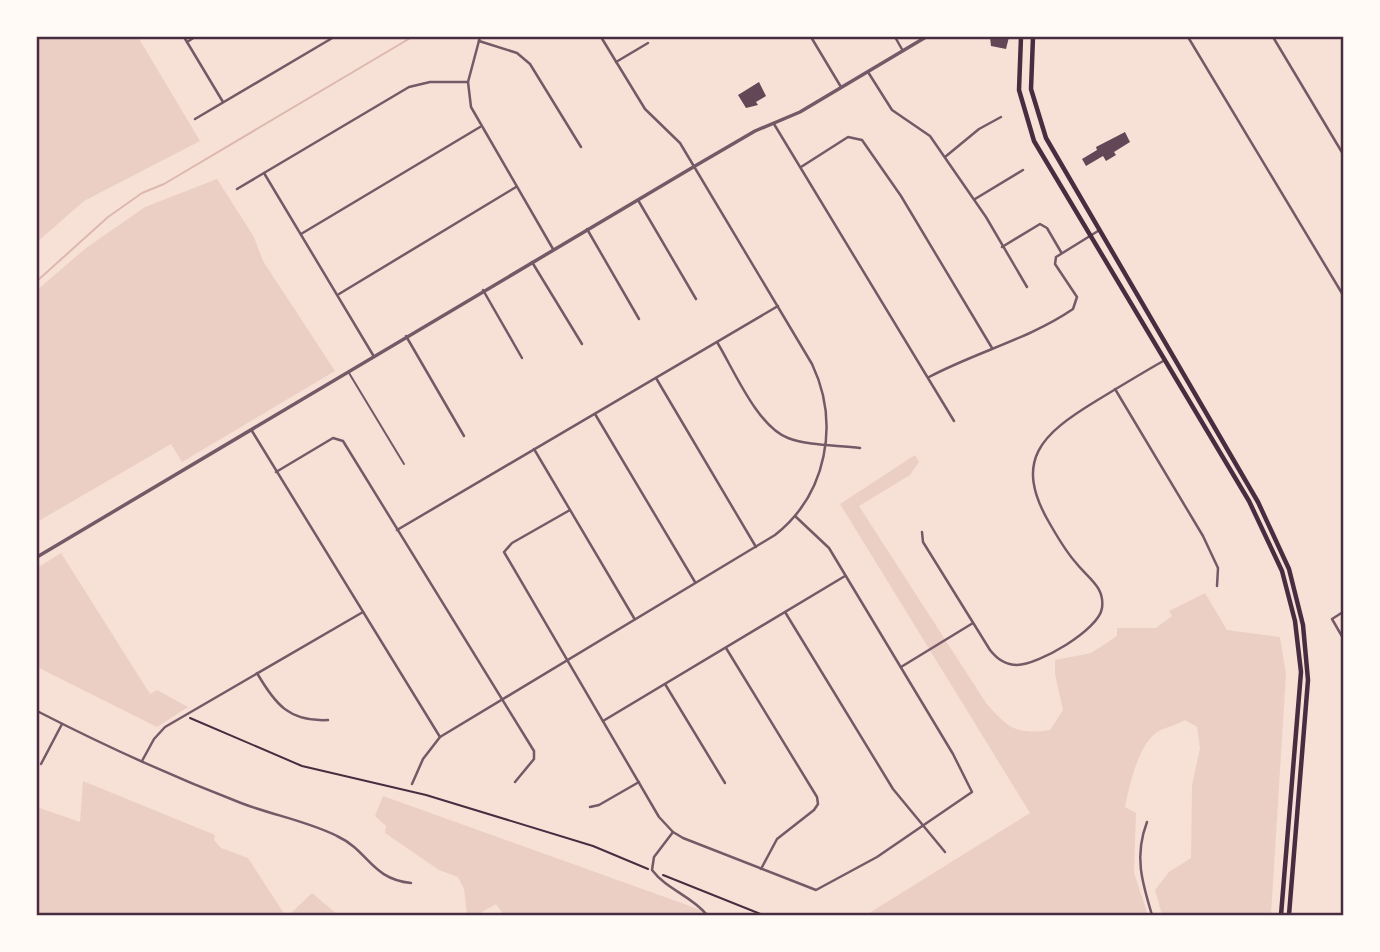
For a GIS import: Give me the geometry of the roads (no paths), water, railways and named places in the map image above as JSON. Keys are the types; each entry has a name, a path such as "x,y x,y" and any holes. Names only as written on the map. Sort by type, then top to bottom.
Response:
{"main road":[{"path":"1021,37 1018,79 1029,130 1267,533 1282,571 1295,621 1300,699 1281,915"},
{"path":"1033,37 1030,80 1040,122 1098,231 1271,525 1289,569 1303,625 1307,700 1289,915"},
{"path":"1165,360 1171,356"}],"street":[{"path":"184,37 223,102"},
{"path":"187,42 195,37"},
{"path":"195,119 334,37"},
{"path":"412,784 423,759 440,737 756,547 795,516 816,482 825,444 827,413 820,382 695,166 677,139 645,109 601,37"},
{"path":"811,37 841,88"},
{"path":"895,37 903,51"},
{"path":"37,557 587,229 695,166 841,88 926,37"},
{"path":"1188,37 1342,289 1343,295"},
{"path":"1273,37 1343,155"},
{"path":"553,249 480,127 471,107 468,82 480,39 517,53 530,64 580,148"},
{"path":"616,62 648,43"},
{"path":"868,72 892,110 927,132 975,199 1027,287"},
{"path":"237,189 409,88 429,82 468,82"},
{"path":"945,157 979,129 1001,117"},
{"path":"774,124 954,421"},
{"path":"301,234 480,127"},
{"path":"801,167 848,137 862,140 897,189 992,348"},
{"path":"975,199 1023,170"},
{"path":"264,173 373,355"},
{"path":"338,294 516,187"},
{"path":"638,200 696,299"},
{"path":"1002,247 1040,224 1047,228 1061,251"},
{"path":"587,229 639,319"},
{"path":"927,378 1042,327 1076,306 1077,297 1055,264 1061,251 1098,231"},
{"path":"532,262 582,344"},
{"path":"483,290 522,358"},
{"path":"397,530 778,306"},
{"path":"406,335 464,436"},
{"path":"717,342 769,426 795,440 859,448"},
{"path":"922,532 923,542 993,654 1014,665 1030,663 1086,633 1100,615 1101,595 1094,581 1066,551 1035,493 1034,470 1040,446 1052,430 1165,360"},
{"path":"656,378 756,547"},
{"path":"1115,389 1203,536 1218,568 1217,586"},
{"path":"595,414 695,583"},
{"path":"252,431 440,737"},
{"path":"276,472 333,438 340,438 536,756 515,782"},
{"path":"534,449 634,619"},
{"path":"570,510 512,543 504,552 659,817 673,832 816,890 830,885 924,828 972,792 957,761 825,542 795,516"},
{"path":"603,722 845,576"},
{"path":"142,762 159,732 363,612"},
{"path":"785,612 893,789 946,852"},
{"path":"1343,612 1332,619 1343,638"},
{"path":"901,667 973,623"},
{"path":"726,648 817,797 818,804 777,839 761,869"},
{"path":"257,673 275,703 288,714 313,721 328,720"},
{"path":"665,684 725,783"},
{"path":"37,711 142,762 240,803 336,835 382,875 397,882 411,883"},
{"path":"41,764 62,724"},
{"path":"590,807 599,805 639,782"},
{"path":"1147,822 1142,836 1140,869 1143,894 1152,915"},
{"path":"673,832 654,858 652,870 665,884 699,905 707,915"}],"lane":[{"path":"348,372 404,464"}],"waterway":[{"path":"37,281 108,217 142,193 164,184 412,37"}]}
